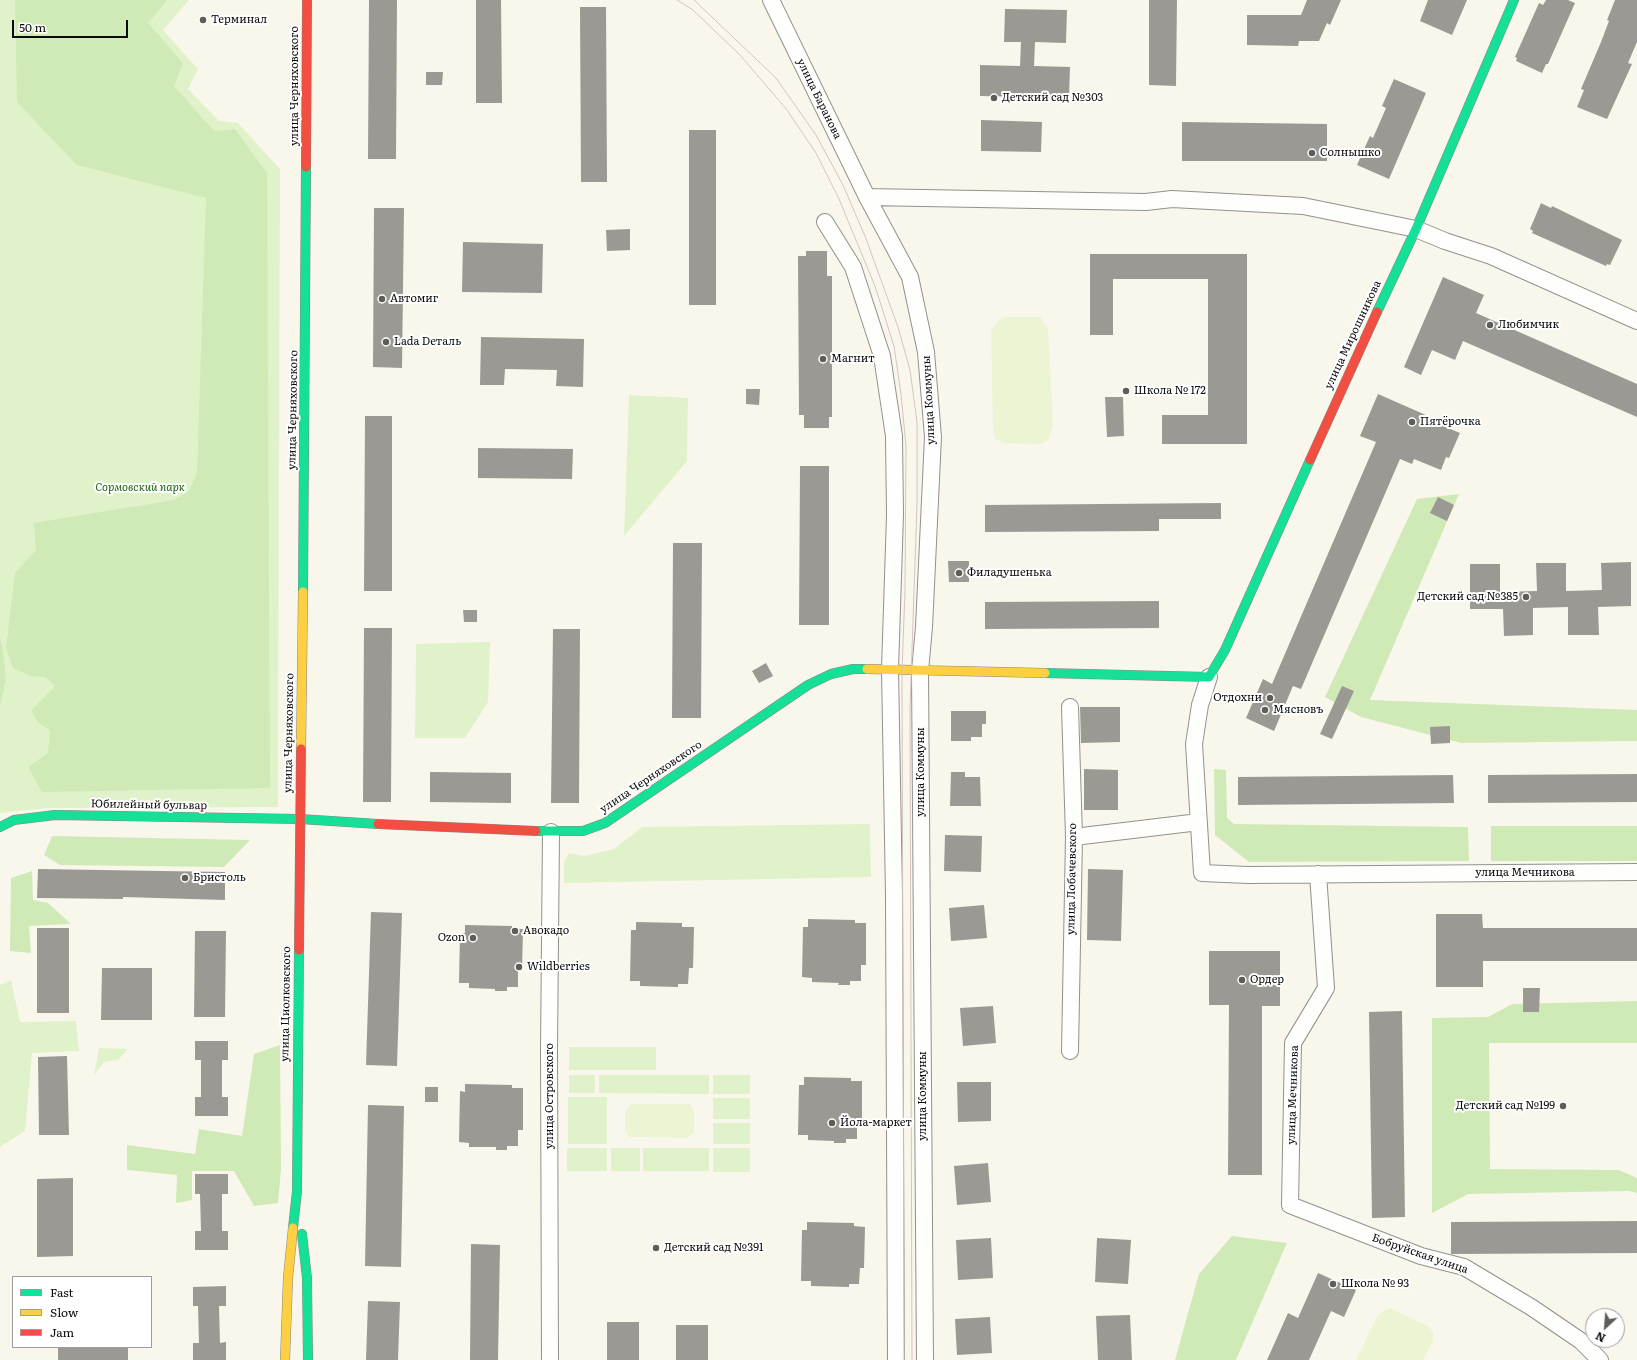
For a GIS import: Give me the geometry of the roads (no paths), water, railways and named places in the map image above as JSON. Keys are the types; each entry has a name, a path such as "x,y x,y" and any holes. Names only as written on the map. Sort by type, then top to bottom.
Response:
{"street":[{"name":"улица Черняховского","path":"307,0 305,393 300,819 411,826 551,832 583,830 605,823 808,685 831,674 853,669 896,670"},
{"name":"улица Баранова","path":"771,0 867,197"},
{"name":"улица Мирошникова","path":"1209,677 1224,650 1268,556 1354,360 1416,229 1514,0"},
{"path":"867,197 1146,202 1172,199 1302,206 1416,229 1445,241 1491,256 1637,320"},
{"name":"улица Коммуны","path":"867,197 910,277 926,352 932,437 924,627 920,671 925,1360"},
{"path":"825,222 853,267 882,356 894,436 896,670 894,895 896,1360"},
{"path":"896,670 1209,677"},
{"name":"улица Мечникова","path":"1209,677 1200,705 1194,744 1202,873 1318,874 1637,872"},
{"name":"улица Лобачевского","path":"1070,706 1074,837 1070,1050"},
{"name":"Юбилейный бульвар","path":"0,827 14,820 55,815 300,819"},
{"name":"улица Циолковского","path":"285,1360 288,1278 297,1191 300,819"},
{"path":"1074,837 1199,822"},
{"name":"улица Островского","path":"550,1360 549,1050 551,832"},
{"name":"улица Мечникова","path":"1290,1205 1293,1043 1326,988 1318,874"},
{"name":"улица Циолковского","path":"297,1191 307,1278 308,1360"},
{"name":"Бобруйская улица","path":"1290,1205 1421,1256 1464,1267 1530,1307 1580,1341 1600,1360"}],"tram line":[{"path":"677,0 693,10 740,55 787,110 816,153 839,199 875,286 894,346 901,394 906,446 905,591 902,670 904,1360"},
{"path":"694,0 776,78 816,135 843,185 865,236 898,327 910,370 917,422 917,504 910,708 912,1360"}],"place":[{"name":"Терминал","path":"203,20"},
{"name":"Детский сад №303","path":"994,98"},
{"name":"Солнышко","path":"1312,153"},
{"name":"Автомиг","path":"382,299"},
{"name":"Любимчик","path":"1490,325"},
{"name":"Lada Dеталь","path":"386,342"},
{"name":"Магнит","path":"823,359"},
{"name":"Школа № 172","path":"1126,391"},
{"name":"Пятёрочка","path":"1412,422"},
{"name":"Филадушенька","path":"959,573"},
{"name":"Детский сад №385","path":"1526,597"},
{"name":"Отдохни","path":"1270,698"},
{"name":"Мясновъ","path":"1265,710"},
{"name":"Бристоль","path":"185,878"},
{"name":"Авокадо","path":"515,931"},
{"name":"Ozon","path":"473,938"},
{"name":"Wildberries","path":"519,967"},
{"name":"Ордер","path":"1242,980"},
{"name":"Детский сад №199","path":"1563,1106"},
{"name":"Йола-маркет","path":"832,1123"},
{"name":"Детский сад №391","path":"656,1248"},
{"name":"Школа № 93","path":"1333,1284"}],"park label":[{"name":"Сормовский парк","path":"140,488"}]}
